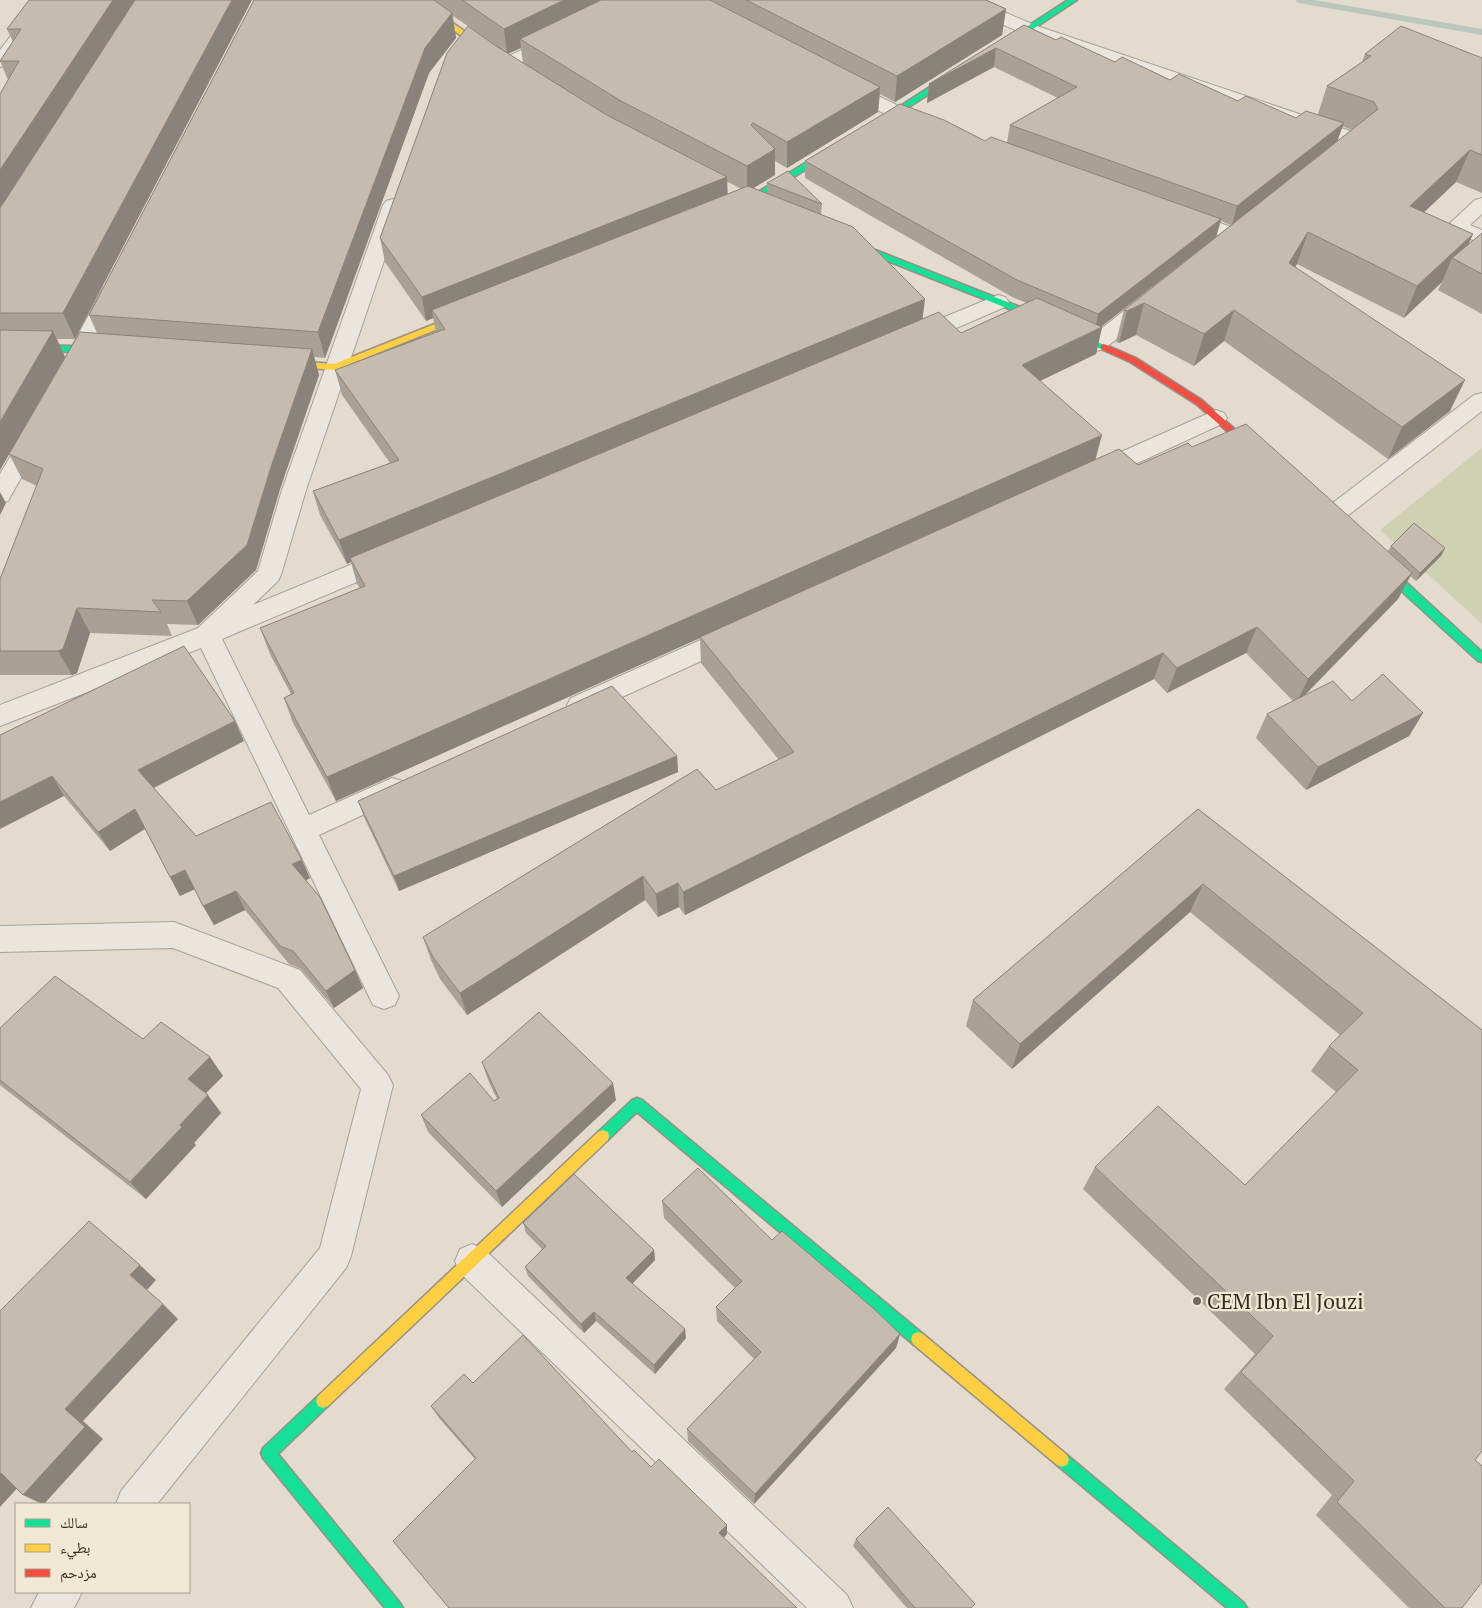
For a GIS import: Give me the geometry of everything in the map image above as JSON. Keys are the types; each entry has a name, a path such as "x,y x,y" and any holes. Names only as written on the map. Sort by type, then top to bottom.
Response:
{"street":[{"path":"0,62 47,0"},
{"path":"416,0 511,66 575,30"},
{"path":"962,0 1028,29 1354,139 1317,169"},
{"path":"987,55 1073,0"},
{"path":"457,52 469,38"},
{"path":"863,132 970,65"},
{"path":"827,76 896,112 943,129"},
{"path":"720,213 846,142"},
{"path":"207,635 269,575 294,490 335,367 401,184"},
{"path":"743,199 766,209"},
{"path":"1482,204 1457,226 1482,238"},
{"path":"1168,211 1241,228 1218,246"},
{"path":"837,237 1050,322 1133,360 1199,402 1266,462"},
{"path":"63,382 119,278"},
{"path":"1096,344 1165,289"},
{"path":"897,345 998,302"},
{"path":"267,362 335,367 482,308"},
{"path":"0,347 121,350"},
{"path":"1329,518 1482,400"},
{"path":"0,495 44,417"},
{"path":"1072,483 1216,418"},
{"path":"0,716 207,635 409,550"},
{"path":"1373,558 1482,658"},
{"path":"556,716 755,626"},
{"path":"207,635 384,996"},
{"path":"302,830 411,781"},
{"path":"0,939 174,935 289,979 377,1085 334,1256 135,1503"},
{"path":"395,1608 268,1453 637,1104 1239,1608"},
{"path":"472,1261 834,1608"},
{"path":"50,1608 62,1593"}],"green space":[{"path":"1482,448 1482,624 1380,530"}],"building":[{"path":"29,0 113,0 0,170 0,94 19,61 0,61 21,29 7,29"},
{"path":"135,0 232,0 63,313 0,313 0,208"},
{"path":"254,0 434,0 452,13 425,48 318,332 89,315"},
{"path":"462,0 564,0 504,29"},
{"path":"601,0 710,0 880,87 787,142 753,123 751,125 775,149 747,166 621,101 520,39"},
{"path":"746,0 986,0 1006,9 897,76"},
{"path":"1024,25 1056,40 1061,37 1115,62 1122,57 1170,80 1179,74 1238,101 1246,96 1296,118 1306,111 1344,123 1237,206 1010,125 1077,87 996,48 929,84"},
{"path":"468,26 496,46 605,114 727,177 422,297 380,238 447,53"},
{"path":"1401,26 1482,58 1482,155 1470,150 1410,206 1473,234 1417,286 1308,232 1289,263 1465,380 1402,427 1234,310 1204,334 1144,303 1127,311 1124,310 1378,109 1374,102 1327,86 1371,56 1365,54"},
{"path":"900,104 944,120 985,141 991,137 1221,219 1098,314 1017,280 805,161"},
{"path":"788,171 822,204 767,183"},
{"path":"748,186 853,227 925,299 339,540 313,491 399,460 335,370 445,329 432,310"},
{"path":"1482,233 1482,274 1452,258"},
{"path":"1037,298 1102,327 1022,365 1102,435 327,777 284,698 294,693 260,628 365,586 350,558 939,312 961,333"},
{"path":"0,330 53,331 0,422"},
{"path":"80,332 312,349 272,464 247,545 187,601 152,600 161,612 77,608 63,649 58,651 0,651 0,579 43,469 9,454"},
{"path":"1246,424 1412,573 1308,679 1257,627 1177,668 1163,653 683,892 678,883 656,894 643,876 460,993 433,957 423,937 697,769 716,790 794,752 700,637 1119,449 1138,465 1188,443 1192,447"},
{"path":"1414,523 1445,548 1420,573 1391,546"},
{"path":"184,646 235,721 138,770 196,836 271,802 302,860 292,864 320,897 355,970 326,991 293,951 280,946 236,891 203,906 185,870 170,877 135,809 98,832 52,776 0,802 0,735"},
{"path":"1383,674 1423,713 1318,767 1267,714 1333,681 1352,701"},
{"path":"612,686 677,756 394,876 358,801"},
{"path":"1198,809 1482,1030 1482,1451 1475,1460 1482,1466 1482,1582 1462,1608 1445,1608 1337,1502 1354,1481 1241,1372 1273,1336 1095,1167 1158,1106 1245,1185 1358,1070 1329,1046 1363,1013 1203,884 1020,1044 973,1000"},
{"path":"55,976 143,1039 161,1022 210,1057 188,1079 208,1095 180,1125 182,1127 130,1182 0,1080 0,1028"},
{"path":"539,1012 613,1083 496,1191 421,1115 470,1073 494,1101 499,1098 482,1062"},
{"path":"698,1168 772,1240 782,1231 873,1308 900,1334 755,1494 687,1429 761,1352 716,1307 742,1281 662,1201"},
{"path":"574,1174 654,1250 626,1278 685,1329 654,1365 594,1312 581,1324 525,1267 546,1246 523,1223"},
{"path":"89,1221 140,1265 130,1275 163,1304 65,1409 85,1427 23,1495 0,1474 0,1311"},
{"path":"523,1335 632,1452 634,1450 651,1467 659,1459 727,1525 719,1533 797,1608 449,1608 393,1541 476,1458 431,1406 464,1374 473,1383"},
{"path":"888,1507 975,1604 971,1608 915,1608 856,1539"}],"waterway":[{"path":"1299,0 1482,32"}],"traffic: fast":[{"path":"998,48 1073,0"},
{"path":"875,125 959,72"},
{"path":"730,209 748,202 836,148"},
{"path":"845,241 1050,322 1104,347"},
{"path":"0,347 108,350"},
{"path":"1378,563 1482,658"},
{"path":"603,1136 637,1104 918,1339"},
{"path":"323,1401 268,1453 395,1608"},
{"path":"1062,1460 1239,1608"}],"traffic: slow":[{"path":"416,0 492,54"},
{"path":"281,363 335,367 470,313"},
{"path":"323,1401 603,1136"},
{"path":"918,1339 1062,1460"}],"traffic: jam":[{"path":"1104,347 1133,360 1199,402 1259,455"}],"place":[{"name":"CEM Ibn El Jouzi","path":"1197,1301"}]}
